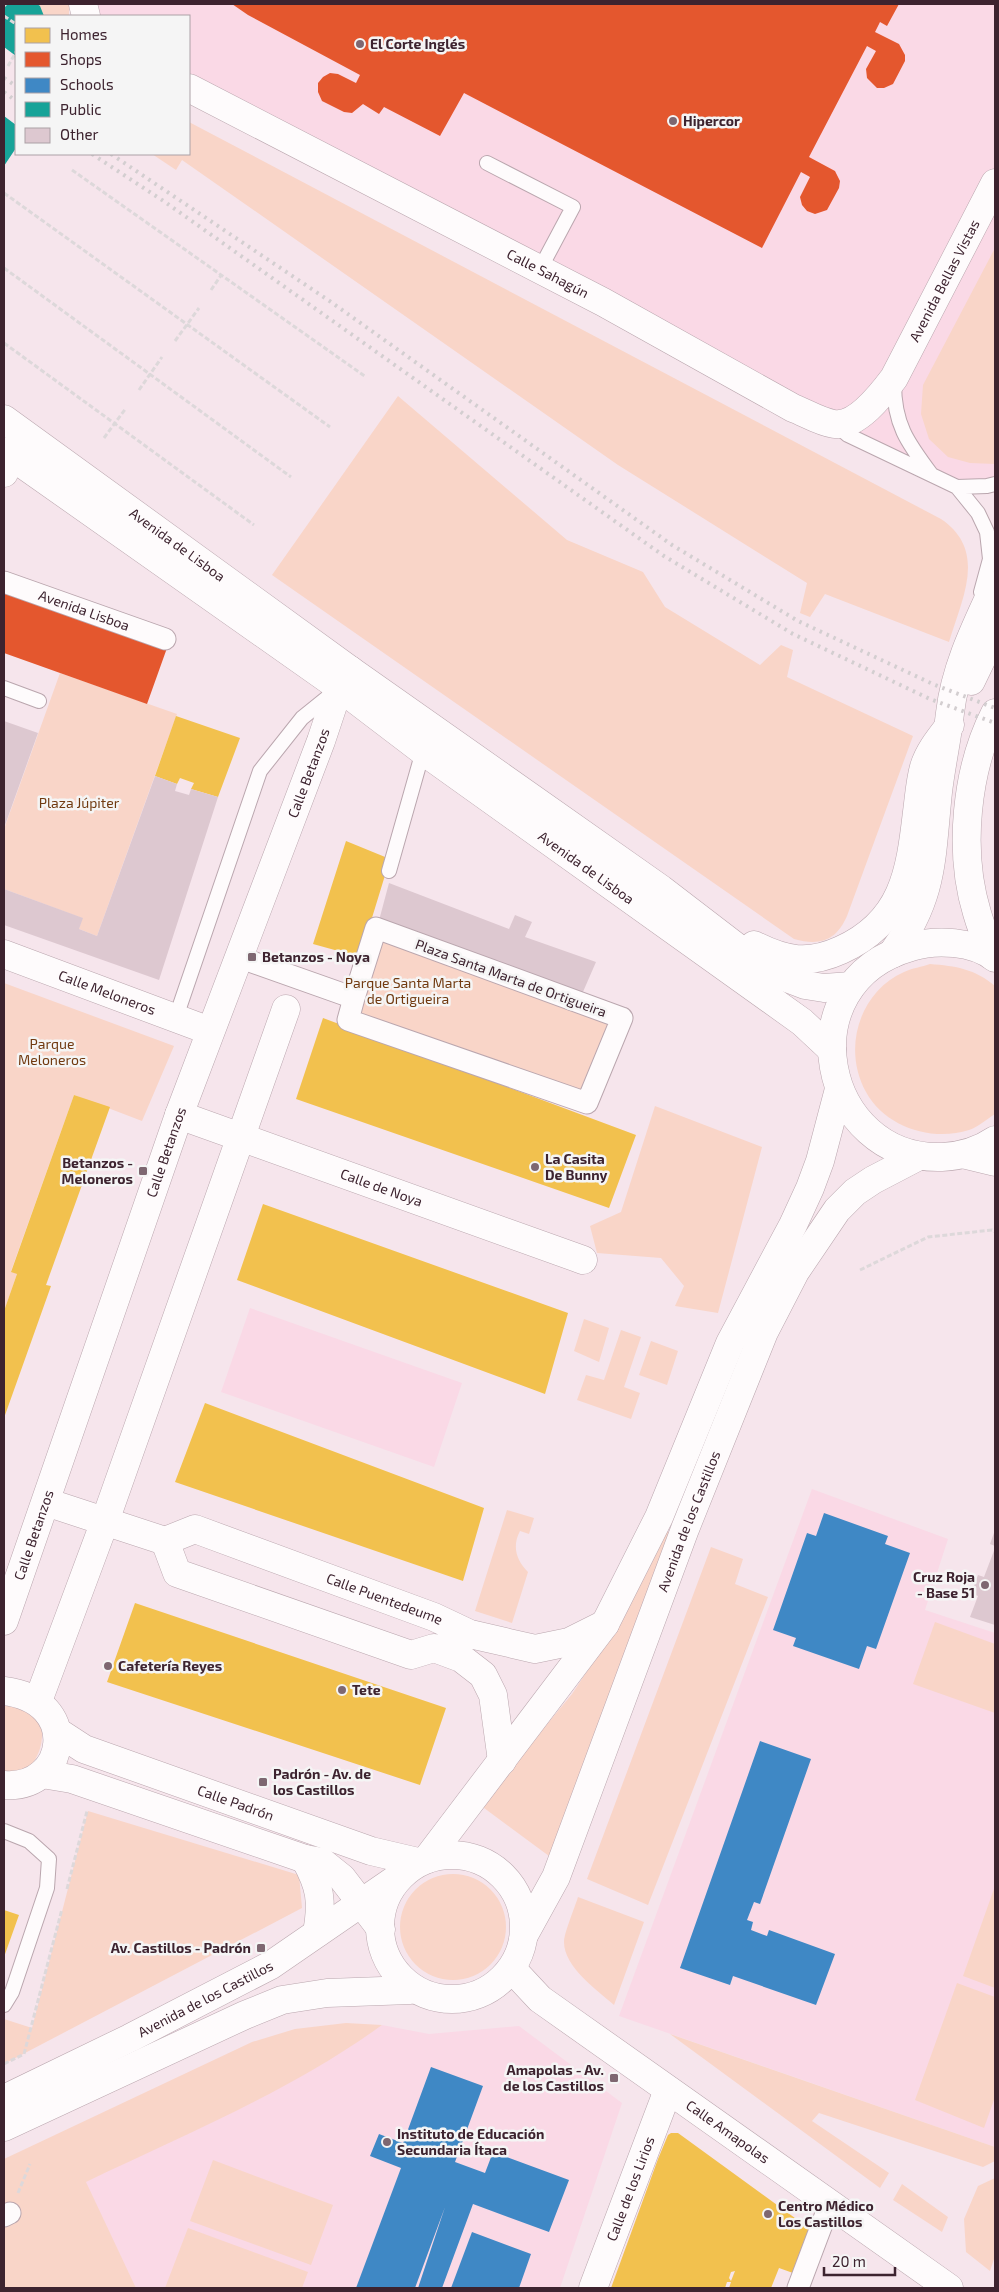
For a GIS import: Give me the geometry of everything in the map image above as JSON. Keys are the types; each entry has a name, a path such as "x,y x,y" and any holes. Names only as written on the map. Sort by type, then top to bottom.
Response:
{"main road":[{"name":"Calle Sahagún","path":"190,89 540,269 794,408 836,425"},
{"name":"Avenida Bellas Vistas","path":"894,378 995,183"},
{"path":"836,425 850,421 869,408 881,396 894,378"},
{"name":"Avenida de Lisboa","path":"4,419 345,679 423,751 802,1022 832,1050"},
{"name":"Avenida de Lisboa","path":"6,460 345,679 661,889 747,955 784,977 805,985 824,988 851,986"},
{"path":"892,954 912,924 929,880 938,790 956,683 970,639 995,584"},
{"path":"661,889 732,933 764,950 788,958 809,961 834,954 857,943 875,928 900,894 908,874 924,766 934,746 950,725 995,631"},
{"name":"Calle Betanzos","path":"4,1621 179,1115 345,679"},
{"path":"994,957 976,911 968,866 967,823 975,771 986,731 995,713"},
{"path":"994,957 959,943 941,942 924,943 892,954 875,964 851,986 834,1022 832,1050 833,1068 839,1089 851,1110 864,1125 881,1139 902,1151 919,1156 966,1155 995,1162"},
{"name":"Calle Meloneros","path":"4,954 176,1017 210,1032"},
{"path":"38,1701 105,1521 286,1009"},
{"name":"Avenida de los Castillos","path":"423,1861 502,1762 605,1624 659,1517 730,1343 793,1225 810,1188 820,1161 839,1089"},
{"name":"Calle de Noya","path":"179,1115 583,1260"},
{"path":"966,1155 995,1140"},
{"name":"Avenida de los Castillos","path":"524,1935 556,1877 689,1520 764,1332 796,1272 837,1210 855,1192 873,1180 919,1156"},
{"path":"46,1502 165,1541"},
{"name":"Calle Puentedeume","path":"502,1762 493,1695 483,1675 460,1658 434,1648 411,1655 177,1573 165,1541 196,1529 434,1617 470,1634 535,1649 569,1642 605,1624"},
{"path":"434,1617 440,1634 434,1648"},
{"path":"4,1691 38,1701 50,1714 58,1732 55,1756 42,1774 27,1782 12,1786 4,1785"},
{"name":"Calle Padrón","path":"58,1732 93,1752 372,1851 423,1861"},
{"path":"42,1774 72,1779 305,1859 322,1862 342,1878 362,1902 380,1929"},
{"path":"446,1855 460,1856 486,1864 498,1872 516,1894 521,1907 524,1935 520,1955 503,1980 491,1988 463,1997 436,1998 410,1990 398,1977 389,1962 383,1946 380,1929 382,1911 396,1879 402,1872 423,1861 446,1855"},
{"path":"305,1859 321,1894 321,1913 317,1933"},
{"name":"Avenida de los Castillos","path":"4,2099 130,2038 271,1965 396,1879"},
{"name":"Calle Amapolas","path":"512,1969 540,1999 949,2288"},
{"name":"Avenida de los Castillos","path":"4,2127 245,2015 282,2000 327,1993 410,1990"},
{"name":"Calle de los Lirios","path":"593,2288 668,2090"}],"street":[{"name":"Avenida Lisboa","path":"4,582 165,639"},
{"name":"Plaza Santa Marta de Ortigueira","path":"376,928 622,1018 587,1104 348,1020 354,998 376,928"},
{"path":"238,957 354,998"},
{"path":"798,2288 830,2203"}],"lane":[{"path":"76,4 85,15"},
{"path":"487,163 573,207 540,269"},
{"path":"894,378 894,402 899,424 913,451 933,477"},
{"path":"836,425 848,435 957,488 978,513 986,532 990,559 970,639"},
{"path":"957,488 995,484"},
{"path":"176,1017 260,771 302,718 345,679"},
{"path":"4,688 39,701"},
{"path":"388,871 423,751"},
{"path":"4,1831 28,1841 49,1859 46,1888 12,1992 4,2005"}],"path":[{"path":"4,16 15,23"},
{"path":"8,66 15,54"},
{"path":"72,170 366,377"},
{"path":"4,193 330,427"},
{"path":"4,268 291,477"},
{"path":"211,290 222,274"},
{"path":"175,341 199,308"},
{"path":"4,343 254,525"},
{"path":"139,390 162,357"},
{"path":"104,438 126,408"},
{"path":"860,1270 928,1237 994,1231 995,1226"}],"shaded area":[{"path":"83,4 995,4 995,484 957,487 190,89 190,15 86,15"},
{"path":"250,1308 462,1383 434,1467 221,1392"},
{"path":"812,1489 948,1539 925,1610 995,1633 995,2147 619,2016"},
{"name":"Instituto de Educación Secundaria Ítaca","path":"382,2025 429,2034 519,2026 622,2103 560,2288 136,2288 85,2182 317,2067"}],"green space":[{"path":"37,4 69,4 69,15 43,15"},
{"path":"190,123 941,519 955,532 964,546 968,560 965,592 949,642 825,594 810,617 800,613 807,583 618,465 182,160 176,170 154,155 190,155"},
{"path":"995,248 995,464 970,463 948,457 929,439 921,414 923,385"},
{"path":"398,396 567,540 643,572 665,607 760,665 781,645 793,650 787,677 913,736 847,916 838,931 832,936 812,942 794,939 272,575"},
{"name":"Plaza Júpiter","path":"60,673 177,714 97,936 79,929 82,918 4,889 4,829"},
{"name":"Parque Santa Marta de Ortigueira","path":"375,928 623,1018 587,1104 347,1021"},
{"path":"930,964 965,969 988,980 995,986 995,1114 972,1129 955,1133 940,1134 911,1129 897,1123 885,1114 874,1104 866,1092 855,1058 859,1023 866,1007 876,993 888,981 904,972"},
{"name":"Parque Meloneros","path":"4,983 174,1046 142,1121 74,1095 11,1271 17,1274 4,1311"},
{"path":"655,1106 762,1147 718,1313 675,1306 684,1286 661,1258 597,1253 590,1226 621,1212"},
{"path":"584,1319 609,1328 599,1362 574,1351"},
{"path":"621,1330 641,1337 624,1387 640,1393 631,1419 577,1400 586,1375 604,1380"},
{"path":"651,1341 678,1351 667,1385 639,1375"},
{"path":"507,1510 534,1518 529,1534 520,1531 516,1542 518,1558 528,1572 512,1623 475,1611"},
{"path":"665,1529 670,1533 549,1856 480,1805 572,1694 613,1632"},
{"path":"711,1547 743,1559 735,1584 768,1597 648,1905 587,1879"},
{"path":"935,1622 995,1644 995,1713 913,1684"},
{"path":"4,1702 33,1713 41,1726 42,1735 39,1753 29,1767 19,1773 4,1773"},
{"path":"88,1811 299,1875 302,1908 4,2064 4,2019 32,2028"},
{"path":"453,1874 473,1878 491,1889 502,1907 506,1927 502,1947 491,1965 473,1976 453,1980 433,1976 415,1965 404,1947 400,1927 404,1907 415,1889 433,1878"},
{"path":"995,1886 995,1988 963,1976"},
{"path":"578,1897 644,1922 614,2005 575,1969 565,1951 564,1938"},
{"path":"957,1983 995,1997 995,2097 984,2128 915,2100"},
{"path":"346,2023 382,2025 347,2049 275,2091 200,2129 86,2182 136,2288 4,2288 4,2159 252,2042 295,2029"},
{"path":"670,2034 995,2147 995,2161 983,2167 819,2113 812,2121 889,2173 880,2188"},
{"path":"213,2160 333,2205 311,2265 190,2221"},
{"path":"995,2178 995,2256 990,2271 966,2252 964,2219 978,2186"},
{"path":"902,2184 948,2217 942,2232 893,2200"},
{"path":"188,2228 308,2272 302,2288 165,2288"}],"building: Homes":[{"path":"176,716 240,738 218,797 191,789 194,783 180,778 177,784 155,776"},
{"path":"346,841 390,859 360,957 313,944"},
{"path":"323,1018 636,1135 609,1208 296,1099"},
{"path":"74,1095 110,1107 46,1285 51,1286 4,1418 4,1311 17,1274 11,1272"},
{"path":"263,1204 568,1313 545,1394 237,1280"},
{"path":"205,1403 484,1508 463,1581 175,1482"},
{"path":"135,1603 446,1708 420,1785 107,1682"},
{"path":"4,1910 19,1915 4,1957"},
{"path":"678,2133 810,2229 793,2273 779,2268 771,2288 729,2288 731,2282 727,2282 725,2288 611,2288 668,2135","holes":["735,2271 731,2281 729,2278 731,2272"]}],"building: Shops":[{"name":"Hipercor","path":"232,4 899,4 887,26 880,22 875,32 899,44 905,55 905,61 893,84 884,88 877,88 867,78 866,69 876,51 867,46 809,157 835,171 840,181 839,188 827,210 815,214 807,211 802,205 800,197 810,177 801,172 762,248 464,93 440,136 384,107 379,114 363,104 352,113 344,112 322,101 318,92 318,83 330,73 338,74 356,83 360,75 248,15"},
{"path":"4,590 167,648 147,704 4,653"}],"building: Schools":[{"path":"824,1513 888,1536 885,1544 910,1553 876,1649 867,1646 859,1669 793,1646 796,1638 773,1630 807,1533 816,1536"},
{"path":"760,1741 811,1759 760,1904 754,1902 747,1920 753,1922 751,1930 767,1936 769,1930 835,1954 816,2005 733,1976 730,1985 680,1968"},
{"path":"431,2067 483,2086 455,2162 485,2173 493,2152 569,2180 549,2232 473,2204 442,2288 418,2288 445,2207 415,2288 356,2288 401,2168 370,2156 379,2134 403,2143"},
{"path":"472,2232 531,2254 519,2288 451,2288"}],"building: Public":[{"path":"4,4 37,4 40,6 44,15 15,15 15,55 4,47"},
{"path":"4,116 15,124 15,150 4,166"}],"building: Other":[{"path":"4,721 38,733 4,828"},
{"path":"155,776 177,784 175,791 189,795 191,789 218,797 159,980 4,925 4,889 83,918 79,929 97,936"},
{"path":"389,883 509,929 515,915 532,922 525,937 596,962 579,1001 377,928"},
{"name":"Cruz Roja - Base 51","path":"995,1530 995,1546 990,1544"},
{"name":"Cruz Roja - Base 51","path":"995,1548 995,1625 970,1617 978,1596 971,1593 978,1575 984,1577"}],"railway":[{"path":"4,78 15,85"},
{"path":"4,92 15,100"},
{"path":"94,155 165,202 664,556 793,634 930,699 995,723"},
{"path":"112,155 331,302 672,545 798,621 935,685 995,708"}],"place":[{"name":"El Corte Inglés","path":"360,44"},
{"name":"Hipercor","path":"673,121"},
{"name":"Betanzos - Noya","path":"252,957"},
{"name":"La Casita De Bunny","path":"535,1167"},
{"name":"Betanzos - Meloneros","path":"143,1171"},
{"name":"Cruz Roja - Base 51","path":"985,1585"},
{"name":"Cafetería Reyes","path":"108,1666"},
{"name":"Tete","path":"342,1690"},
{"name":"Padrón - Av. de los Castillos","path":"263,1782"},
{"name":"Av. Castillos - Padrón","path":"261,1948"},
{"name":"Amapolas - Av. de los Castillos","path":"614,2078"},
{"name":"Instituto de Educación Secundaria Ítaca","path":"387,2142"},
{"name":"Centro Médico Los Castillos","path":"768,2214"}]}
